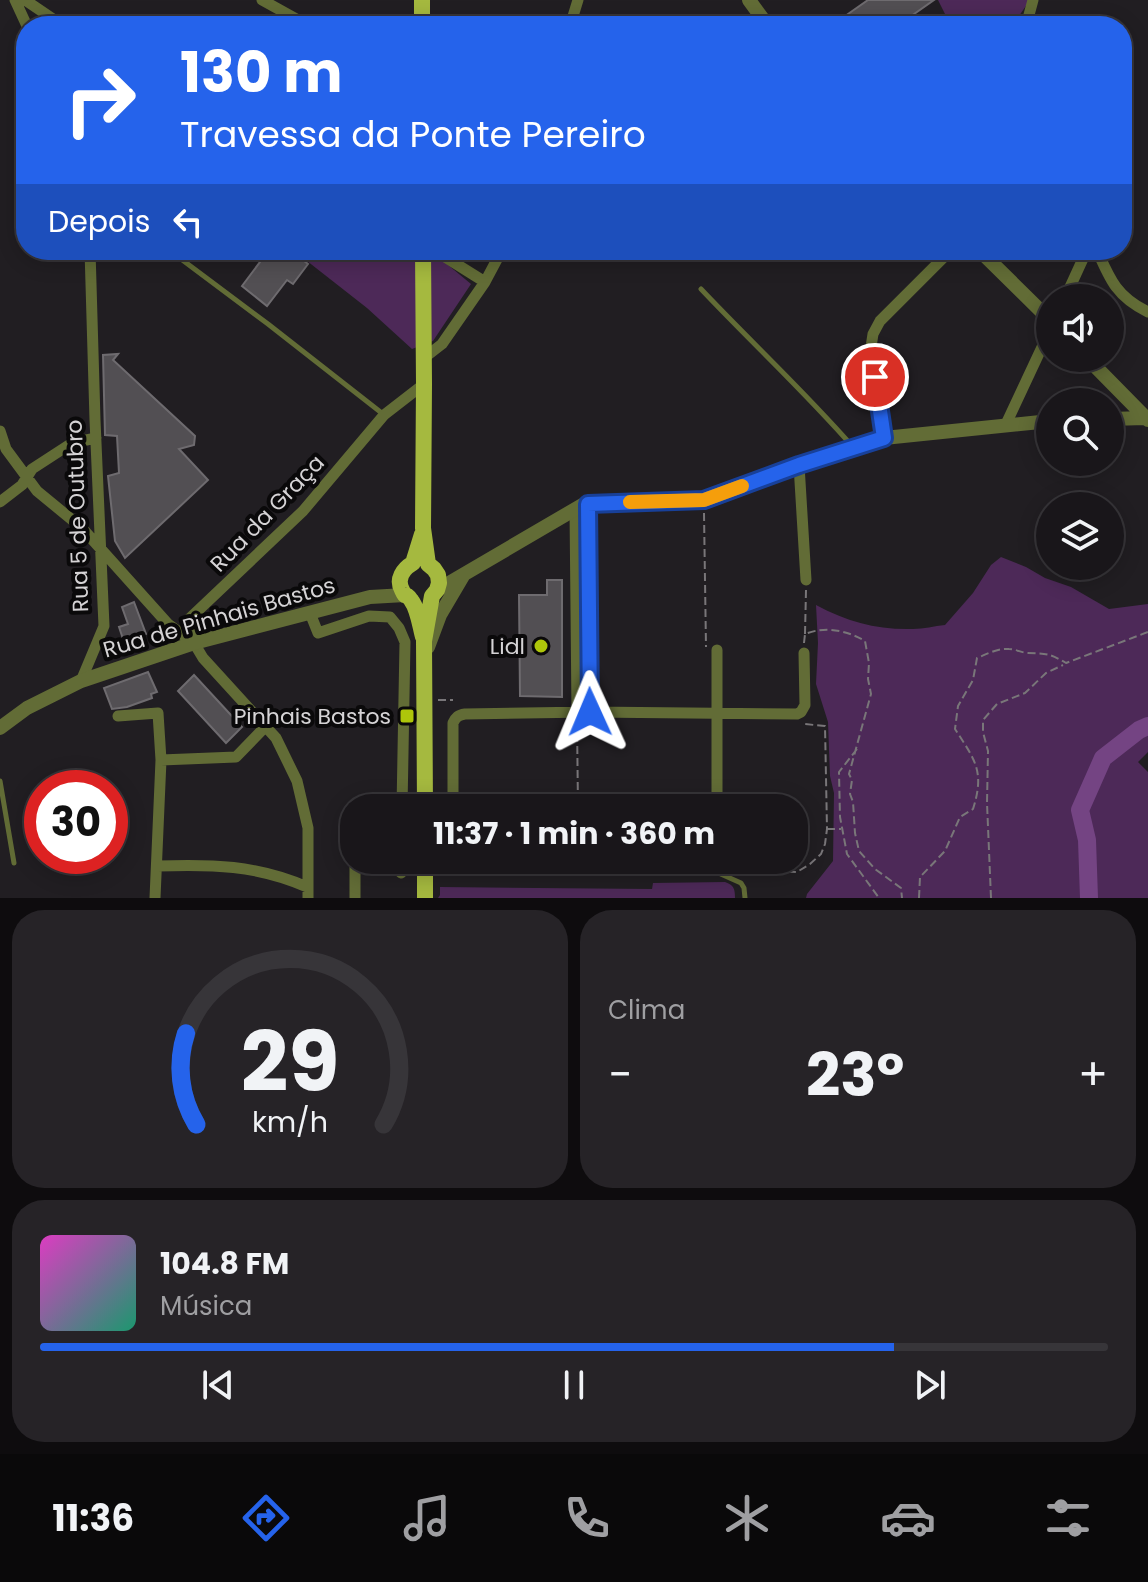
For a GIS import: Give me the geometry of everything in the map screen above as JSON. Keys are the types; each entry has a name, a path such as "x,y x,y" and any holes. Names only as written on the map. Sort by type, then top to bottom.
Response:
{"main road":[{"path":"423,260 425,565"},
{"path":"424,649 434,593 439,583 438,575 425,565 406,567 402,573 405,591 418,616 424,649 425,794"},
{"path":"405,591 418,601 434,593"},
{"path":"425,874 425,898"}],"street":[{"path":"25,0 49,16"},
{"path":"262,0 291,16"},
{"name":"Rua 5 de Outubro","path":"81,681 104,626 90,260"},
{"path":"450,260 485,282"},
{"path":"424,358 442,344 497,260"},
{"path":"884,438 871,347 873,334 880,321 941,260"},
{"path":"989,260 1036,306"},
{"path":"1071,284 1082,260"},
{"path":"1101,260 1113,286 1136,307 1148,312"},
{"path":"1006,424 1036,360"},
{"path":"1101,372 1147,419"},
{"name":"Rua da Graça","path":"194,643 188,620 303,511 384,415 424,384"},
{"path":"1124,419 1147,419"},
{"path":"434,593 582,506 704,500 884,438 1036,422"},
{"path":"0,431 6,449 37,491 82,528 168,624 194,643 203,658 276,738 297,781 308,828 308,893"},
{"path":"0,502 22,485 32,469 72,443 96,438"},
{"path":"799,465 806,580"},
{"path":"582,506 584,712"},
{"path":"425,565 466,572"},
{"path":"424,649 466,572"},
{"name":"Rua de Pinhais Bastos","path":"81,681 194,643 370,597 405,591"},
{"path":"310,613 318,633 369,616 390,617 399,628 405,642 402,794"},
{"path":"712,651 717,713 717,794"},
{"path":"453,794 452,728 455,717 465,714 584,712 797,714 805,705 804,653"},
{"path":"0,728 27,708 81,681"},
{"path":"118,716 158,713 161,760 155,898"},
{"path":"161,760 236,757 266,726"},
{"path":"157,866 212,864 260,871 293,881 308,893"},
{"path":"355,874 355,898"}],"lane":[{"path":"182,260 384,415"},
{"path":"701,289 820,409 854,448"},
{"path":"0,781 14,863"},
{"path":"727,874 741,883 745,898"}],"path":[{"path":"704,500 712,651"},
{"path":"804,653 806,580"},
{"path":"805,634 831,629 865,641 871,694 849,774 855,833 859,851 875,869 901,888 902,898"},
{"path":"991,898 988,751 983,720 997,704 1025,693 1046,673 1148,632"},
{"path":"919,898 920,877 945,851 960,817 973,809 979,791 976,761 955,729 958,706 973,680 977,658 1010,649 1039,652 1066,663"},
{"path":"579,794 584,712"},
{"path":"797,714 802,724 825,726 827,829 821,854 808,865"},
{"path":"858,749 839,772 840,817 847,854 879,898"},
{"path":"827,829 842,828"}],"shaded area":[{"path":"938,0 1030,0 1019,16 946,16"},
{"path":"306,260 442,260 471,284 433,341 412,349 367,308"},
{"path":"1001,557 1036,573 1036,580 1051,580 1071,587 1109,609 1148,604 1148,752 1138,762 1148,772 1148,898 806,898 833,861 834,793 830,776 828,722 816,684 816,605 875,626 913,629 945,625 973,593 991,565"},
{"path":"725,882 733,888 735,898 438,898 440,887 652,889 653,883"}],"building":[{"path":"868,0 934,0 911,16 845,16"},
{"path":"262,260 303,260 308,264 293,284 287,280 267,306 242,286"},
{"path":"118,354 113,360 195,436 194,445 179,449 208,480 125,558 115,541 108,476 119,473 117,436 105,435 103,355"},
{"name":"Lidl","path":"547,580 562,580 562,697 520,696 519,595 547,595"},
{"path":"134,602 146,634 124,642 119,627 128,624 122,607"},
{"path":"148,672 157,692 151,694 152,698 112,709 104,688"},
{"path":"194,675 242,727 226,743 178,691"}],"waterway":[{"path":"1089,898 1087,840 1080,810 1103,758 1148,726"}],"slow traffic":[{"path":"630,502 704,500 742,486"}],"place":[{"name":"Lidl","path":"541,646"},
{"name":"Pinhais Bastos","path":"407,716"}],"route":[{"path":"590,712 588,504 704,500 884,438 875,377"}]}
